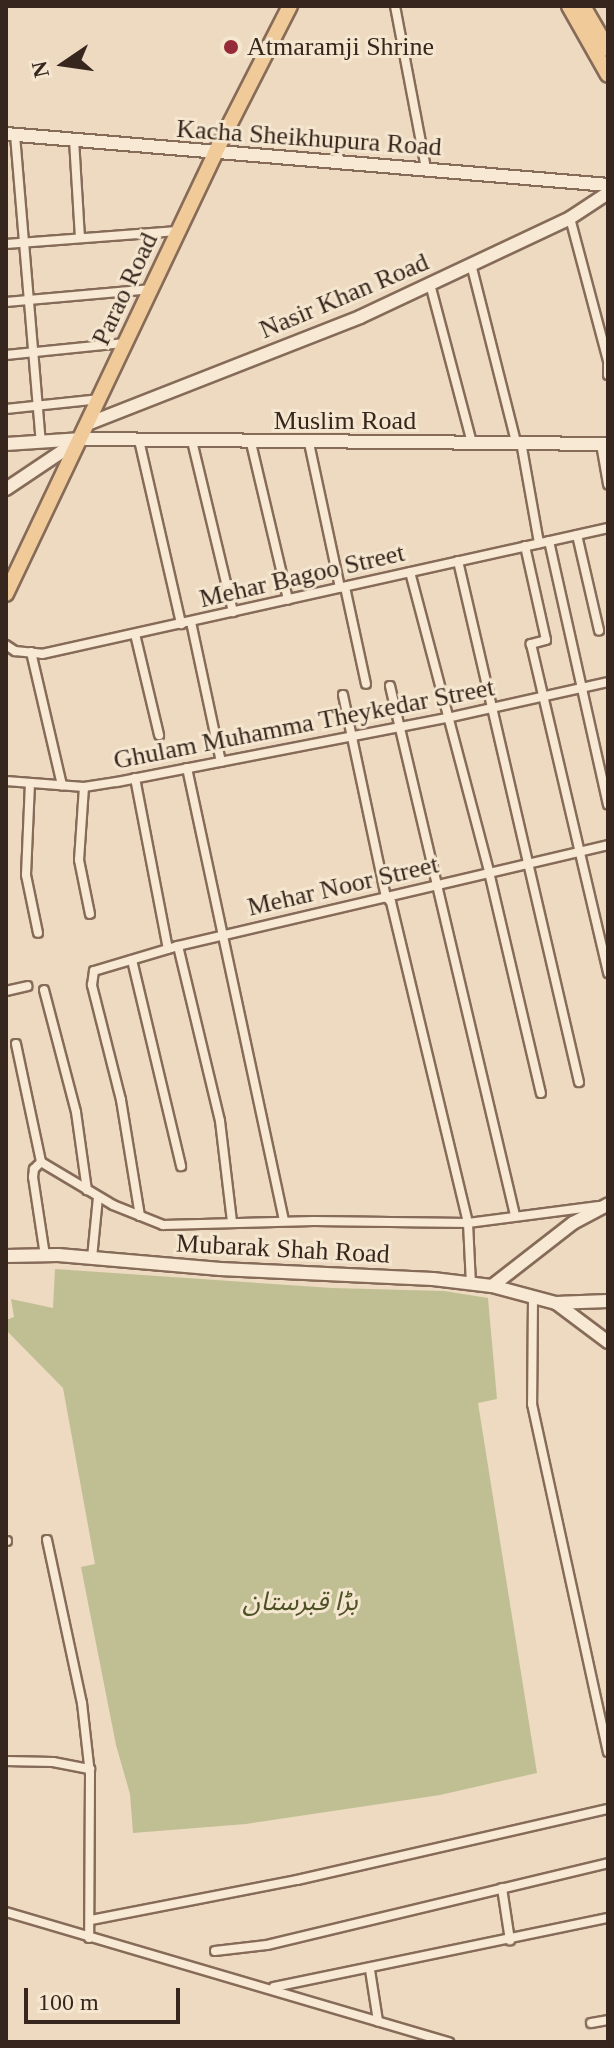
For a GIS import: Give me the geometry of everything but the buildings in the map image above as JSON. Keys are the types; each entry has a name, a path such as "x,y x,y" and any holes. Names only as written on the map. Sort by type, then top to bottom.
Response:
{"main road":[{"name":"Parao Road","path":"6,594 90,423 215,153 290,6"},
{"path":"569,6 608,75"},
{"path":"583,6 608,49"}],"street":[{"path":"395,6 426,169"},
{"name":"Kacha Sheikhupura Road","path":"11,134 608,185"},
{"path":"11,134 19,185 41,442"},
{"path":"74,140 80,238"},
{"path":"6,186 19,185"},
{"name":"Nasir Khan Road","path":"90,423 360,317 570,218 608,193"},
{"path":"570,218 608,362 608,375"},
{"path":"6,244 179,231"},
{"path":"471,264 519,442 539,543"},
{"path":"430,284 472,443"},
{"path":"6,302 152,289"},
{"path":"6,355 127,343"},
{"path":"6,409 100,399"},
{"path":"6,489 82,439"},
{"name":"Muslim Road","path":"6,444 82,439 605,444"},
{"path":"139,440 181,624"},
{"path":"192,441 233,612"},
{"path":"251,443 288,600"},
{"path":"309,443 366,684"},
{"path":"605,444 608,484"},
{"name":"Mehar Bagoo Street","path":"6,645 15,651 42,654 608,528"},
{"path":"577,535 599,630"},
{"path":"549,541 608,804"},
{"path":"525,546 546,640 531,644 608,973"},
{"path":"458,561 579,1082"},
{"path":"410,572 489,872 541,1093"},
{"path":"191,622 221,762"},
{"path":"135,634 159,735"},
{"path":"31,652 62,785"},
{"name":"Ghulam Muhamma Theykedar Street","path":"6,781 84,787 447,718 608,682"},
{"path":"390,686 515,1215"},
{"path":"343,695 386,897 391,902 468,1223 471,1284"},
{"path":"187,768 284,1221"},
{"path":"135,778 168,949"},
{"path":"30,783 26,875 38,933"},
{"path":"84,787 79,860 90,914"},
{"name":"Mehar Noor Street","path":"140,1216 121,1100 91,976 94,971 178,946 608,845"},
{"path":"178,946 220,1121 232,1222"},
{"path":"132,960 181,1166"},
{"path":"6,991 27,986"},
{"path":"44,990 76,1112 87,1190"},
{"path":"16,1044 41,1162 98,1197 163,1225 284,1221 468,1223 605,1205"},
{"path":"41,1162 34,1169 33,1177 45,1255"},
{"path":"92,1258 98,1197"},
{"path":"492,1286 527,1256 605,1205"},
{"name":"Mubarak Shah Road","path":"6,1256 45,1255 471,1284 492,1286 556,1303"},
{"path":"533,1298 532,1404 608,1752"},
{"path":"556,1303 608,1301"},
{"path":"556,1303 608,1342"},
{"path":"47,1540 82,1703 90,1769 89,1938"},
{"path":"6,1761 53,1762 90,1769"},
{"path":"91,1920 297,1880 608,1809"},
{"path":"215,1951 267,1945 608,1863"},
{"path":"502,1888 510,1940"},
{"path":"6,1912 449,2042"},
{"path":"269,1988 370,1970 608,1918"},
{"path":"370,1970 378,2021"},
{"path":"591,2023 608,2020"}],"green space":[{"name":"بڑا قبرستان","path":"55,1269 332,1288 444,1291 488,1298 497,1399 478,1403 537,1773 440,1795 246,1824 133,1833 130,1794 116,1745 81,1567 95,1564 63,1388 6,1330 6,1320 14,1317 11,1299 53,1308"}],"place":[{"name":"Atmaramji Shrine","path":"231,47"}]}
